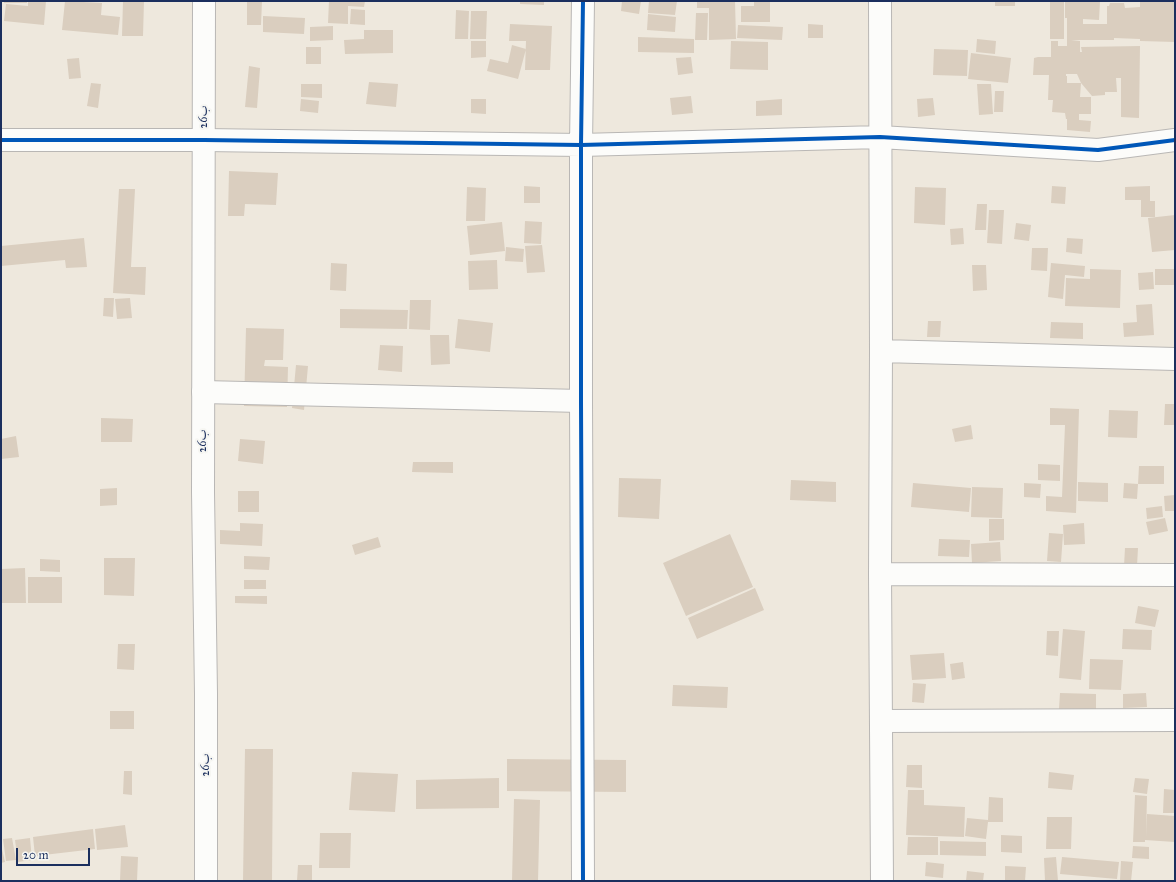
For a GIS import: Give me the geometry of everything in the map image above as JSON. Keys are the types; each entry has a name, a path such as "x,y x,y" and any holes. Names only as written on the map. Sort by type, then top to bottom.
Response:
{"main road":[{"name":"26ب","path":"204,1 203,492 206,694 206,881"},
{"path":"583,1 581,145 583,881"},
{"path":"880,1 880,574 882,881"},
{"path":"1,140 204,140 581,145 880,137 1098,150 1175,140"},
{"path":"881,351 1175,359"},
{"path":"203,392 581,401"},
{"path":"880,574 1175,575"},
{"path":"882,721 1175,720"}],"building":[{"path":"4,1 27,1 27,3 4,3"},
{"path":"28,1 46,1 44,25 4,21 6,4 28,6"},
{"path":"65,1 102,3 101,15 120,17 118,35 62,30"},
{"path":"123,1 144,1 143,36 122,36"},
{"path":"247,1 262,1 261,25 247,25"},
{"path":"329,1 365,1 364,7 348,6 348,24 328,23"},
{"path":"520,1 544,1 544,5 520,4"},
{"path":"622,1 641,1 639,14 621,11"},
{"path":"649,1 677,1 675,15 648,13"},
{"path":"697,1 735,1 736,39 709,40 709,8 697,8"},
{"path":"754,1 770,1 770,22 741,22 741,6 754,6"},
{"path":"995,1 1015,1 1015,6 995,6"},
{"path":"1050,1 1064,1 1064,39 1050,39"},
{"path":"1065,1 1100,1 1099,20 1083,19 1083,24 1107,24 1107,6 1109,6 1110,3 1124,3 1125,8 1140,7 1140,1 1175,1 1175,42 1140,41 1140,39 1114,38 1114,40 1071,40 1080,41 1080,52 1082,52 1081,47 1140,46 1139,118 1121,117 1121,78 1116,78 1117,92 1105,92 1105,95 1092,96 1081,83 1080,97 1091,97 1091,114 1079,114 1079,120 1091,121 1090,132 1067,130 1067,119 1065,113 1052,112 1053,100 1048,100 1049,75 1033,75 1034,58 1051,57 1051,41 1058,41 1058,46 1067,46 1067,18 1065,18","holes":["1066,74 1077,74 1081,83 1067,83"]},
{"path":"351,9 365,10 365,25 350,24"},
{"path":"456,10 469,11 468,39 455,39"},
{"path":"471,11 487,11 486,39 470,39"},
{"path":"696,13 708,13 707,40 695,40"},
{"path":"648,14 676,17 675,32 647,30"},
{"path":"263,16 305,18 304,34 263,32"},
{"path":"510,24 552,26 550,70 525,70 526,41 509,41"},
{"path":"808,24 823,25 823,38 808,38"},
{"path":"738,25 783,27 782,40 737,38"},
{"path":"333,26 333,40 310,41 310,27"},
{"path":"364,30 393,30 393,53 345,54 344,40 364,39"},
{"path":"638,37 694,39 694,53 638,52"},
{"path":"977,39 996,41 995,54 976,52"},
{"path":"471,41 486,41 486,57 471,58"},
{"path":"731,41 768,42 768,70 730,69"},
{"path":"512,45 526,49 518,79 487,71 490,59 508,63"},
{"path":"306,47 321,47 321,64 306,64"},
{"path":"934,49 968,50 967,76 933,75"},
{"path":"971,53 1011,58 1008,83 968,79"},
{"path":"691,57 693,73 678,75 676,58"},
{"path":"79,58 81,78 69,79 67,59"},
{"path":"249,66 260,68 257,108 245,107"},
{"path":"369,82 398,84 396,107 366,104"},
{"path":"91,83 101,84 98,108 87,106"},
{"path":"301,84 322,84 322,98 301,97"},
{"path":"977,84 991,84 993,114 979,115"},
{"path":"995,91 1004,91 1003,112 994,112"},
{"path":"691,96 693,113 672,115 670,98"},
{"path":"933,98 935,115 918,117 917,99"},
{"path":"301,99 319,101 318,113 300,111"},
{"path":"471,99 486,99 486,114 471,113"},
{"path":"782,99 782,115 756,116 756,101"},
{"path":"229,171 278,173 276,205 245,204 244,216 228,216"},
{"path":"524,186 540,187 540,203 524,203"},
{"path":"1052,186 1066,187 1065,204 1051,203"},
{"path":"1150,186 1150,201 1155,201 1155,217 1141,217 1141,200 1125,200 1125,187"},
{"path":"467,187 486,188 485,221 466,221"},
{"path":"915,187 946,188 945,225 914,223"},
{"path":"119,189 135,189 131,267 146,267 145,295 113,293"},
{"path":"977,204 987,204 986,230 975,230"},
{"path":"989,210 1004,210 1002,244 987,243"},
{"path":"1175,215 1175,250 1152,252 1148,218"},
{"path":"525,221 542,222 541,244 524,243"},
{"path":"502,222 505,251 470,255 467,226"},
{"path":"1016,223 1031,225 1029,241 1014,239"},
{"path":"963,228 964,244 951,245 950,229"},
{"path":"84,238 87,267 66,268 65,260 1,266 1,246"},
{"path":"1067,238 1083,239 1082,254 1066,252"},
{"path":"542,245 545,272 527,273 525,246"},
{"path":"506,247 524,249 523,262 505,261"},
{"path":"1032,248 1048,248 1047,271 1031,270"},
{"path":"497,260 498,289 469,290 468,261"},
{"path":"331,263 347,264 346,291 330,290"},
{"path":"1051,263 1085,266 1084,277 1065,275 1063,299 1048,297"},
{"path":"972,265 986,265 987,290 973,291"},
{"path":"1090,269 1121,270 1120,308 1065,306 1066,278 1090,279"},
{"path":"1155,269 1174,269 1174,285 1155,285"},
{"path":"1153,272 1154,289 1139,290 1138,273"},
{"path":"104,298 114,298 113,317 103,316"},
{"path":"130,298 132,318 117,319 115,299"},
{"path":"410,300 431,300 430,330 409,329"},
{"path":"1152,304 1154,335 1124,337 1123,323 1137,322 1136,305"},
{"path":"340,309 408,310 407,329 340,328"},
{"path":"458,319 493,323 490,352 455,348"},
{"path":"928,321 941,321 940,337 927,337"},
{"path":"1051,322 1083,323 1083,339 1050,338"},
{"path":"246,328 284,329 283,360 265,360 264,366 288,367 287,407 244,406"},
{"path":"430,335 449,335 450,364 431,365"},
{"path":"380,345 403,346 402,372 378,370"},
{"path":"296,365 308,366 304,410 292,408"},
{"path":"1165,404 1175,404 1175,425 1164,425"},
{"path":"1050,408 1079,409 1076,513 1046,511 1046,496 1062,497 1065,425 1050,425"},
{"path":"1109,410 1138,411 1137,438 1108,437"},
{"path":"101,418 133,419 132,442 101,442"},
{"path":"971,425 973,439 955,442 952,429"},
{"path":"16,436 19,457 1,459 1,439"},
{"path":"240,439 265,441 263,464 238,461"},
{"path":"413,462 453,462 453,473 412,472"},
{"path":"1038,464 1060,465 1060,481 1038,480"},
{"path":"1139,466 1164,466 1164,484 1138,484"},
{"path":"619,478 661,479 659,519 618,517"},
{"path":"791,480 836,482 836,502 790,500"},
{"path":"1078,482 1108,483 1108,502 1078,501"},
{"path":"913,483 971,488 969,512 911,507"},
{"path":"1024,483 1041,484 1040,498 1024,497"},
{"path":"1124,483 1138,484 1137,499 1123,498"},
{"path":"972,487 1003,488 1002,518 971,517"},
{"path":"117,488 117,505 100,506 100,489"},
{"path":"238,491 259,491 259,512 238,512"},
{"path":"1175,495 1175,511 1165,511 1164,496"},
{"path":"1162,506 1163,517 1147,519 1146,508"},
{"path":"1165,518 1168,531 1149,535 1146,522"},
{"path":"989,519 1004,519 1004,540 989,541"},
{"path":"240,523 263,524 262,546 220,544 220,530 240,531"},
{"path":"1084,523 1085,544 1064,545 1063,525"},
{"path":"1049,533 1063,534 1061,562 1047,561"},
{"path":"730,534 753,587 686,616 663,563"},
{"path":"378,537 381,547 355,555 352,545"},
{"path":"939,539 970,540 969,557 938,556"},
{"path":"1000,542 1001,561 972,563 971,544"},
{"path":"1125,548 1138,548 1137,566 1124,566"},
{"path":"244,556 270,557 269,570 244,569"},
{"path":"104,558 135,558 134,596 104,595"},
{"path":"40,559 60,560 60,572 40,571"},
{"path":"25,568 26,603 1,603 1,569"},
{"path":"28,577 62,577 62,603 28,603"},
{"path":"244,580 266,580 266,589 244,589"},
{"path":"755,588 764,610 697,639 688,618"},
{"path":"235,596 267,596 267,604 235,603"},
{"path":"1138,606 1159,610 1155,627 1135,623"},
{"path":"1063,629 1085,631 1081,680 1059,678"},
{"path":"1123,629 1152,630 1151,650 1122,649"},
{"path":"1047,631 1059,631 1058,656 1046,655"},
{"path":"118,644 135,644 134,670 117,669"},
{"path":"944,653 946,678 912,680 910,655"},
{"path":"1090,659 1123,660 1121,690 1089,689"},
{"path":"963,662 965,678 952,680 950,664"},
{"path":"913,683 926,684 924,703 912,702"},
{"path":"673,685 728,687 727,708 672,706"},
{"path":"1060,693 1096,694 1096,710 1059,709"},
{"path":"1146,693 1147,707 1123,708 1123,694"},
{"path":"110,711 134,711 134,729 110,729"},
{"path":"245,749 273,749 272,881 243,881"},
{"path":"507,759 626,760 626,792 507,791"},
{"path":"907,765 922,765 922,788 906,787"},
{"path":"124,771 132,771 132,795 123,794"},
{"path":"352,772 398,774 395,812 349,810"},
{"path":"1049,772 1074,775 1072,790 1048,788"},
{"path":"499,778 499,808 416,809 416,780"},
{"path":"1135,778 1149,779 1147,794 1133,792"},
{"path":"1164,789 1175,790 1175,813 1163,813"},
{"path":"908,790 924,790 924,805 965,807 964,837 906,835"},
{"path":"1135,795 1147,796 1146,837 1147,814 1175,816 1175,842 1145,840 1145,842 1133,842"},
{"path":"989,797 1003,798 1003,822 988,822 986,839 965,836 967,818 988,820"},
{"path":"514,799 540,800 538,881 512,881"},
{"path":"1047,817 1072,817 1071,849 1046,849"},
{"path":"125,825 128,847 97,850 95,829"},
{"path":"93,829 95,849 35,856 33,837"},
{"path":"320,833 351,833 350,868 319,868"},
{"path":"1001,835 1022,836 1022,853 1001,852"},
{"path":"908,837 938,837 938,855 907,855"},
{"path":"12,838 16,860 6,861 3,839"},
{"path":"30,838 32,860 18,862 15,840"},
{"path":"940,841 986,842 986,856 940,855"},
{"path":"1,845 5,862 1,863"},
{"path":"1133,846 1149,847 1149,859 1132,858"},
{"path":"121,856 138,857 137,881 120,881"},
{"path":"1056,857 1058,881 1045,881 1044,858"},
{"path":"1062,857 1119,862 1117,879 1060,874"},
{"path":"1121,861 1133,862 1131,881 1120,880"},
{"path":"926,862 944,864 943,878 925,876"},
{"path":"298,865 312,865 312,881 297,881"},
{"path":"1005,866 1026,867 1025,881 1005,881"},
{"path":"967,871 984,873 983,881 966,881"}],"cycle path":[{"path":"583,1 581,145 581,401 583,881"},
{"path":"1,140 204,140 581,145 880,137 1098,150 1175,140"}]}
